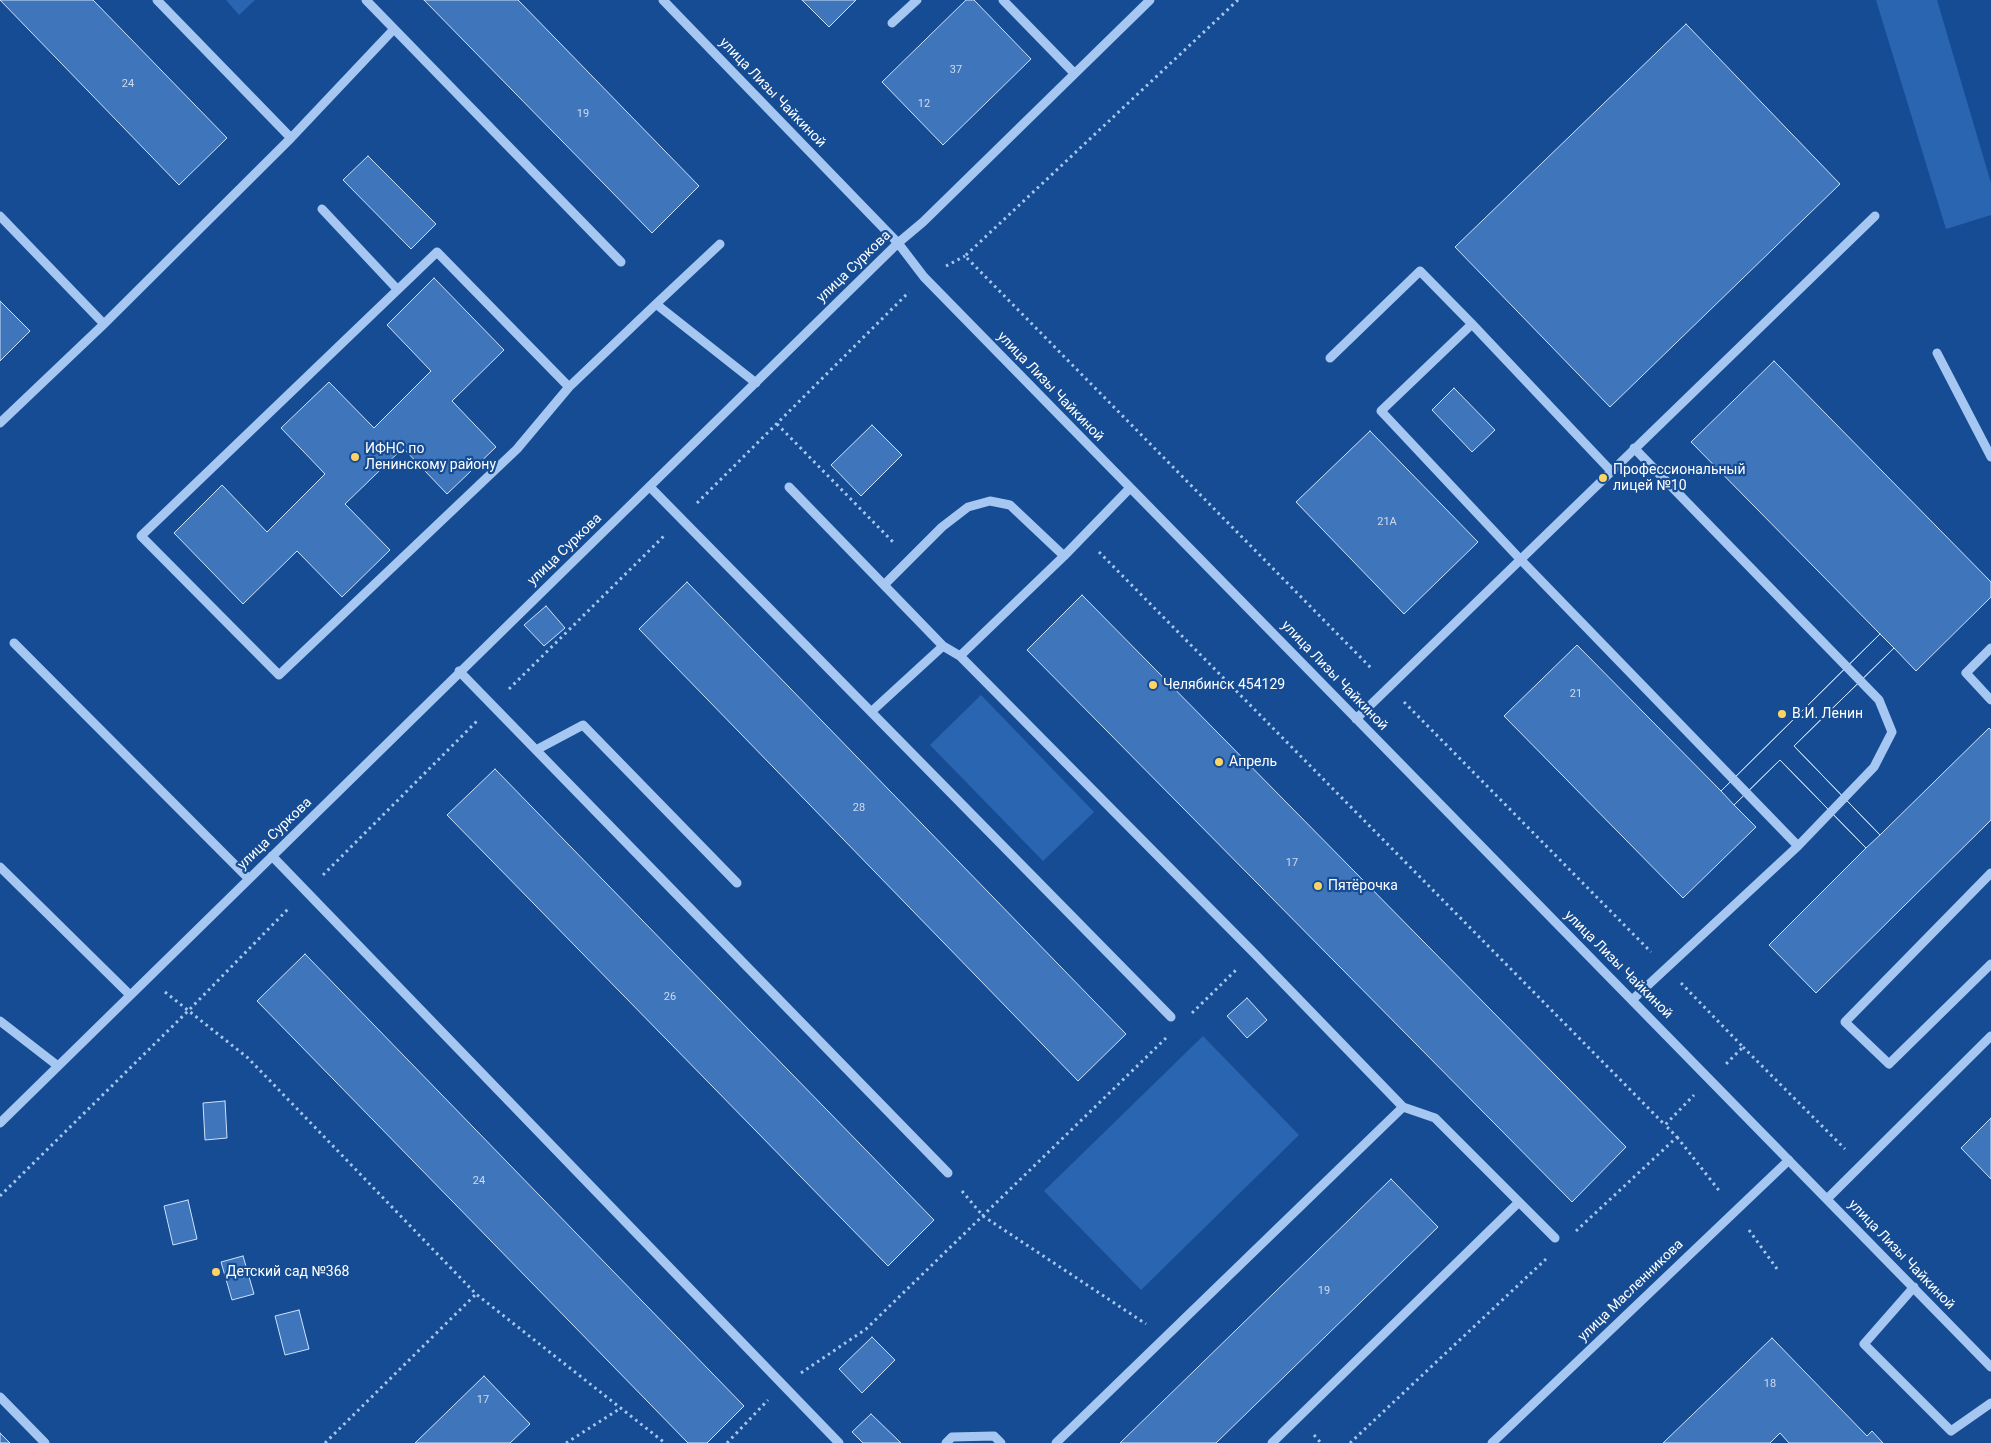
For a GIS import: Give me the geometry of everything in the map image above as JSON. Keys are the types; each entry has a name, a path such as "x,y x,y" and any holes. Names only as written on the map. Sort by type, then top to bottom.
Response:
{"street":[{"path":"157,0 291,138"},
{"path":"366,0 621,262"},
{"name":"улица Лизы Чайкиной","path":"663,0 898,243 924,277 1991,1367"},
{"path":"892,23 917,0"},
{"path":"1003,0 1074,73"},
{"name":"улица Суркова","path":"0,1123 459,671 1150,0"},
{"path":"0,422 104,324 291,138 394,29"},
{"path":"322,209 397,290"},
{"path":"0,216 104,324"},
{"path":"1356,719 1875,216"},
{"path":"569,387 437,252 142,536 279,675 517,448 569,387 720,244"},
{"path":"1330,358 1420,271 1611,471"},
{"path":"656,304 756,383"},
{"path":"1472,324 1381,411 1520,559 1798,846"},
{"path":"1937,353 1991,457"},
{"path":"1632,1000 1798,846 1874,767 1892,732 1879,700 1634,448"},
{"path":"650,487 1171,1017"},
{"path":"789,487 943,646 960,656 1403,1106 1435,1118 1555,1238"},
{"path":"960,656 1064,556 1130,488"},
{"path":"884,586 942,528 968,507 990,501 1010,505 1064,556"},
{"path":"14,643 249,879"},
{"path":"871,712 943,646"},
{"path":"1991,648 1966,673 1991,700"},
{"path":"459,671 948,1173"},
{"path":"536,750 583,725 737,883"},
{"path":"272,856 839,1443"},
{"path":"0,867 130,995"},
{"path":"1991,873 1845,1022 1890,1064 1991,964"},
{"path":"0,1021 58,1066"},
{"path":"1827,1199 1991,1036"},
{"path":"1056,1443 1403,1106"},
{"name":"улица Масленникова","path":"1492,1443 1789,1160"},
{"path":"1272,1443 1519,1202"},
{"path":"1914,1287 1864,1344 1951,1431 1991,1403"},
{"path":"0,1397 45,1443"},
{"path":"946,1443 952,1437 994,1436 1001,1443"}],"path":[{"path":"1238,0 965,256 1861,1165"},
{"path":"777,424 910,559"},
{"path":"1083,536 1677,1136 1575,1232"},
{"path":"1190,1015 1254,953"},
{"path":"148,978 248,1058 476,1294 665,1443"},
{"path":"727,1443 783,1385 866,1329 1168,1036"},
{"path":"1664,1124 1743,1047"},
{"path":"948,1173 983,1216 1166,1337"},
{"path":"1350,1443 1553,1252"},
{"path":"325,1443 476,1294"},
{"path":"566,1443 621,1408"}],"shaded area":[{"path":"226,0 255,0 239,15"},
{"path":"1876,0 1937,0 1991,183 1991,215 1946,229"},
{"path":"981,695 1094,812 1043,861 930,745"},
{"path":"1203,1036 1299,1135 1141,1290 1044,1191"}],"building":[{"path":"0,0 93,0 227,138 179,185"},
{"path":"424,0 518,0 699,186 652,233"},
{"path":"802,0 856,0 829,27"},
{"path":"966,0 974,0 1031,59 943,145 882,82"},
{"path":"1686,24 1840,184 1610,407 1455,247"},
{"path":"368,156 436,224 411,249 343,180"},
{"path":"434,278 504,350 452,401 496,447 447,494 403,448 345,504 390,550 342,597 297,551 243,604 174,533 222,485 267,532 325,474 281,428 329,382 374,428 431,371 387,325"},
{"path":"0,301 30,331 0,361"},
{"path":"1774,361 1991,582 1991,597 1916,671 1894,648 1794,746 1880,835 1989,728 1991,730 1991,820 1816,993 1769,945 1866,848 1780,760 1734,805 1756,827 1683,898 1504,716 1577,645 1721,791 1880,634 1691,442"},
{"path":"1454,388 1495,430 1472,452 1432,410"},
{"path":"872,425 902,455 861,496 831,465"},
{"path":"1370,431 1478,542 1404,614 1296,502"},
{"path":"687,582 1126,1034 1078,1081 639,629"},
{"path":"1082,595 1626,1147 1572,1202 1027,650"},
{"path":"546,606 565,628 544,646 524,625"},
{"path":"1880,634 1894,648 1794,746 1880,835 1866,848 1780,760 1734,805 1721,791"},
{"path":"495,769 934,1220 888,1266 447,815"},
{"path":"305,954 744,1406 707,1443 688,1443 257,1001"},
{"path":"1247,998 1267,1020 1247,1038 1227,1016"},
{"path":"225,1101 227,1138 205,1140 203,1103"},
{"path":"1991,1118 1991,1179 1961,1148"},
{"path":"1391,1179 1438,1227 1216,1443 1120,1443"},
{"path":"188,1200 197,1239 173,1245 164,1206"},
{"path":"243,1256 254,1294 232,1300 221,1262"},
{"path":"299,1310 309,1349 285,1355 275,1316"},
{"path":"872,1337 895,1360 862,1393 839,1369"},
{"path":"1772,1338 1867,1436 1872,1431 1883,1443 1789,1443 1780,1433 1770,1443 1663,1443"},
{"path":"484,1376 530,1424 510,1443 415,1443"},
{"path":"871,1414 901,1443 863,1443 852,1432"},
{"path":"0,1433 10,1443 0,1443"}],"place":[{"name":"ИФНС по Ленинскому району","path":"355,457"},
{"name":"Профессиональный лицей №10","path":"1603,478"},
{"name":"Челябинск 454129","path":"1153,685"},
{"name":"В.И. Ленин","path":"1782,714"},
{"name":"Апрель","path":"1219,762"},
{"name":"Пятёрочка","path":"1318,886"},
{"name":"Детский сад №368","path":"216,1272"}]}
